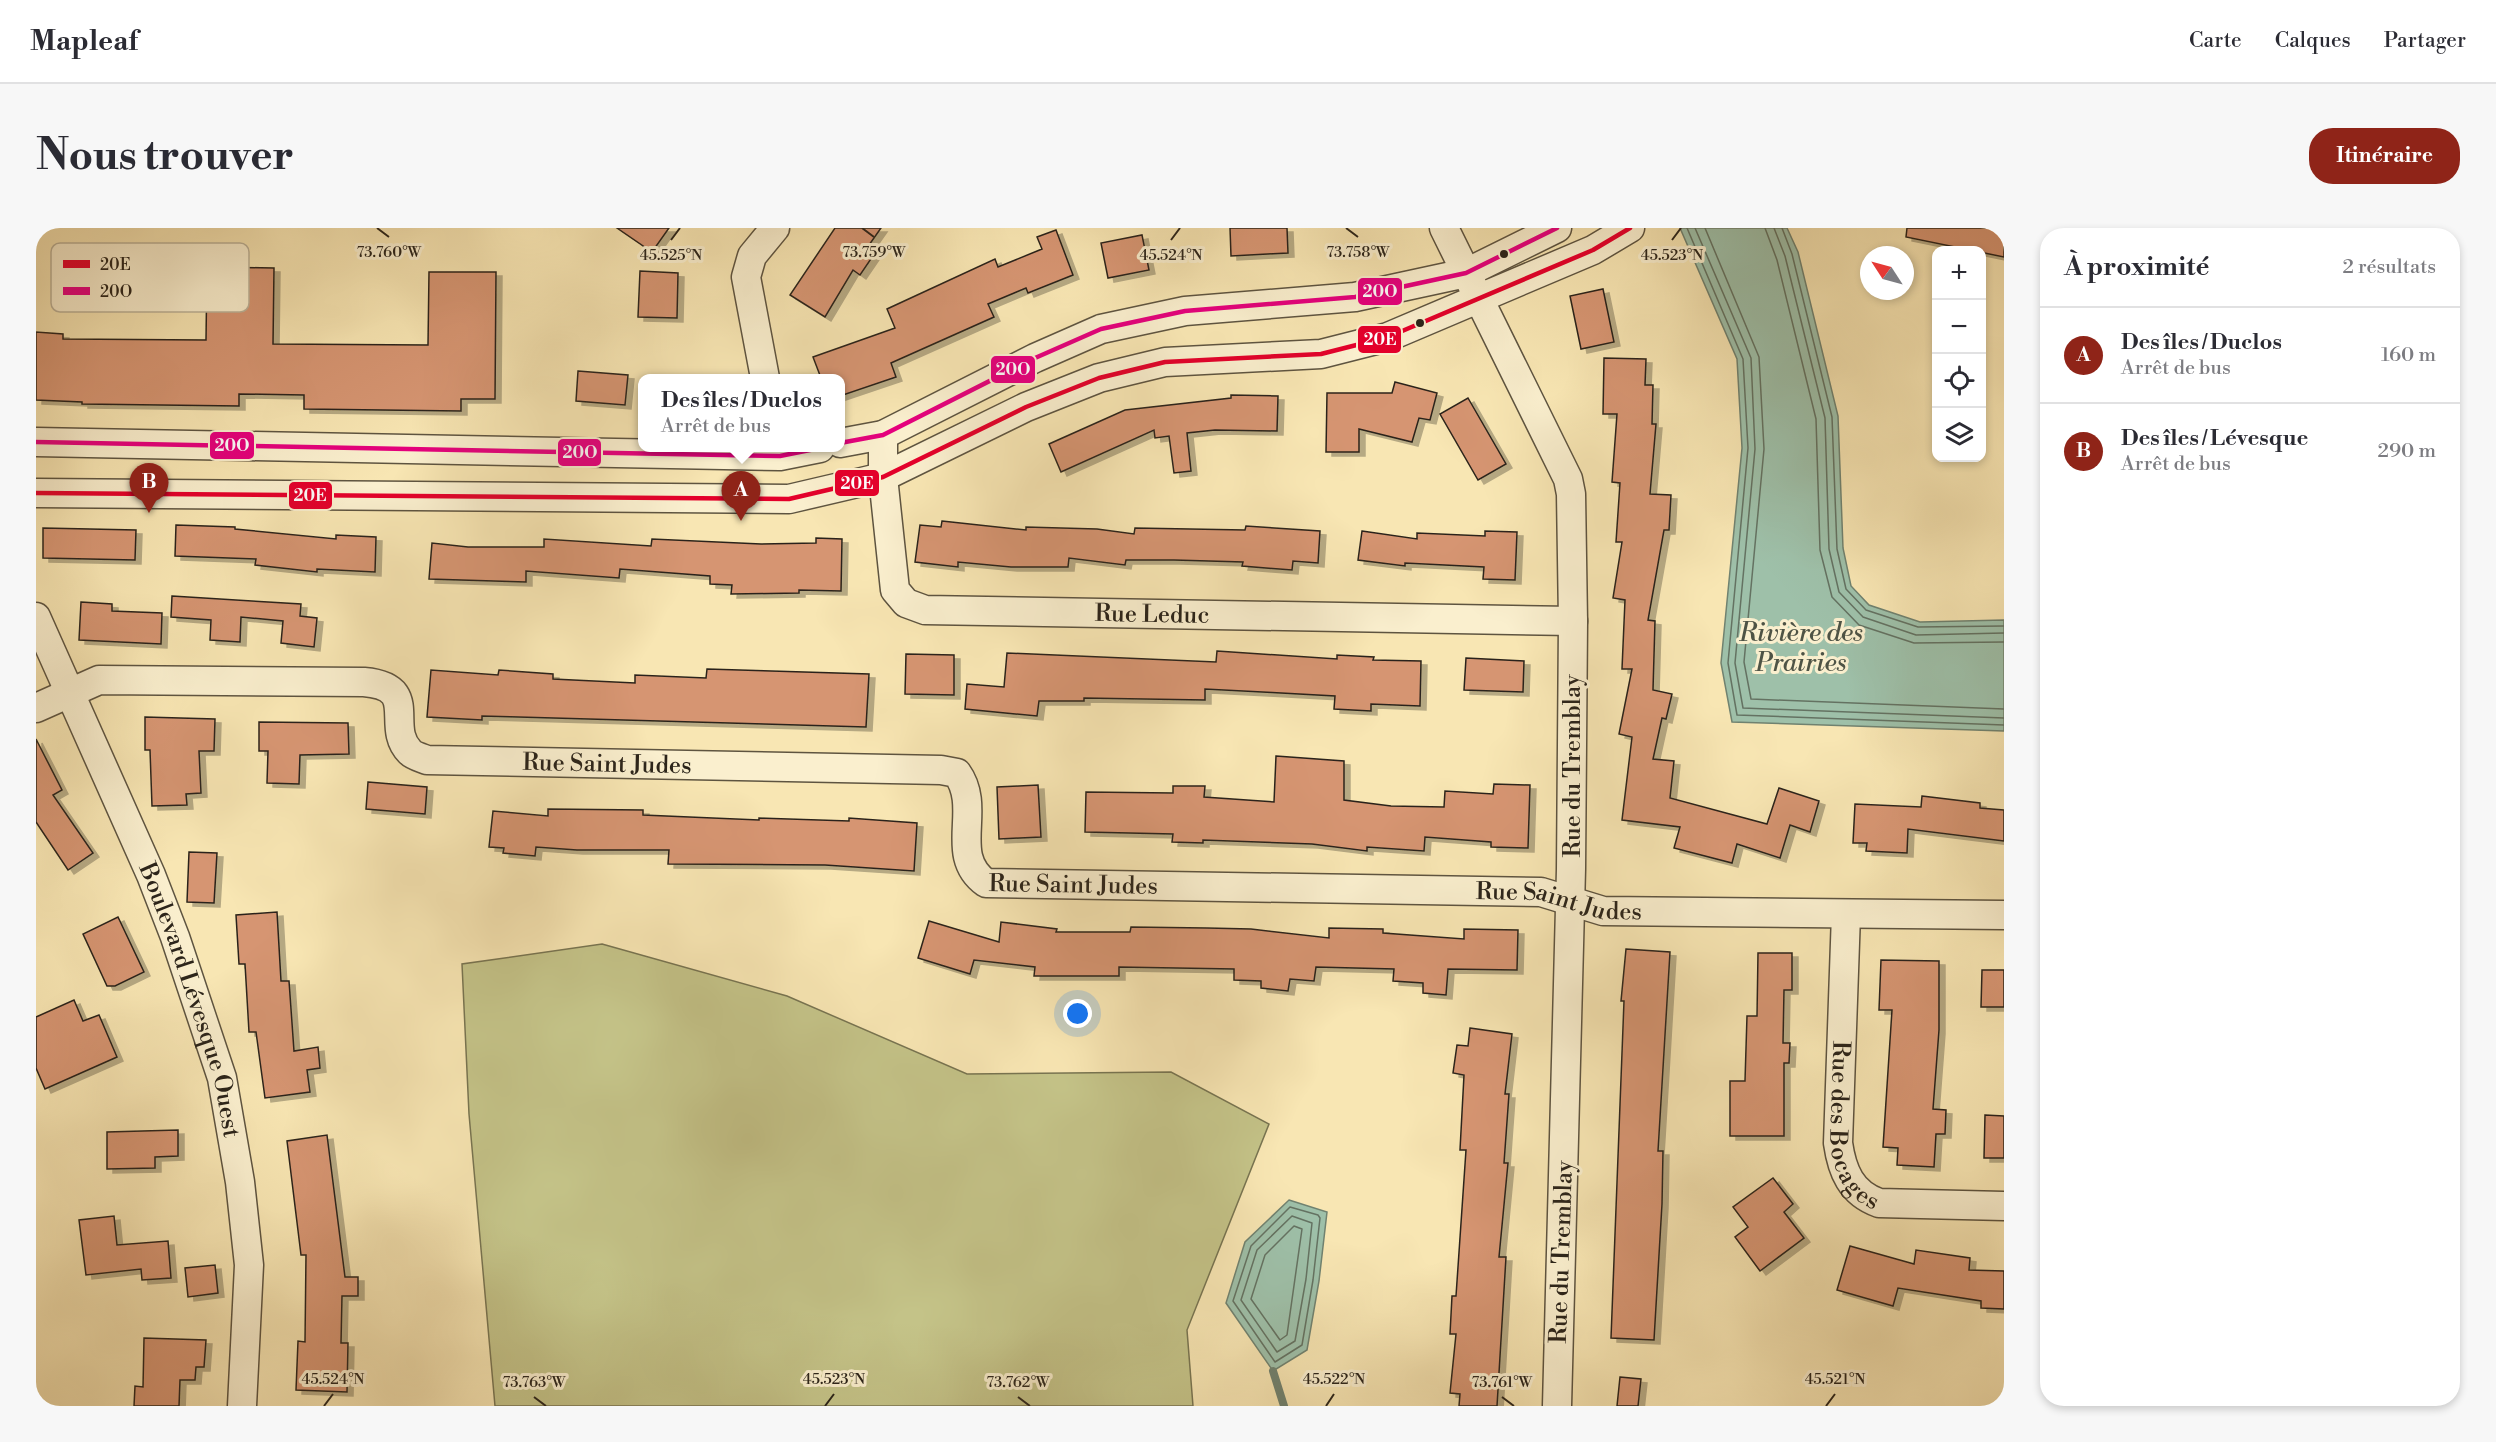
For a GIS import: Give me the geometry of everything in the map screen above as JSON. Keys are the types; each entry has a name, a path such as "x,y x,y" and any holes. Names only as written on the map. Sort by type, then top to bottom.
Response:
{"street":[{"path":"764,374 747,277 752,256 775,228"},
{"name":"Rue du Tremblay","path":"1444,228 1568,479 1573,512 1570,901 1557,1406"},
{"path":"845,442 882,435 1035,358 1101,329 1185,311 1354,297 1466,273 1557,228"},
{"path":"36,493 789,499 883,477 1026,407 1099,378 1165,362 1321,354 1388,337 1593,250 1630,228"},
{"name":"Rue Leduc","path":"882,435 883,477 895,590 906,603 925,610 1573,621"},
{"path":"36,442 638,450"},
{"path":"779,452 789,499"},
{"name":"Boulevard Lévesque Ouest","path":"36,616 72,692 171,927 222,1078 240,1182 249,1265 242,1406"},
{"name":"Rue Saint Judes","path":"72,692 99,680 375,683 392,690 401,711 401,738 411,753 427,760 949,771 957,773 966,785 967,859 975,876 986,884 1541,892 1603,911 2004,915"},
{"path":"36,708 72,692"},
{"name":"Rue des Bocages","path":"1846,914 1838,1143 1847,1178 1866,1199 1879,1203 2004,1206"}],"shaded area":[{"path":"602,944 787,996 967,1074 1171,1072 1269,1124 1187,1330 1193,1406 495,1406 469,1114 462,964"}],"water":[{"name":"Rivière des Prairies","path":"1680,228 1787,228 1798,252 1838,416 1843,548 1851,586 1869,605 1920,622 2004,620 2004,731 1732,722 1721,663 1742,448 1737,359"},
{"path":"1289,1200 1327,1212 1319,1281 1307,1350 1273,1371 1226,1303 1245,1242"}],"building":[{"path":"617,228 669,228 652,252"},
{"path":"835,228 881,228 869,245 877,250 860,275 853,270 825,317 790,295"},
{"path":"1230,228 1287,228 1288,253 1231,256"},
{"path":"1907,228 2004,228 2004,257 1986,253 1986,246 1950,246 1906,237"},
{"path":"1056,230 1073,275 1028,293 1026,288 988,304 994,317 891,363 896,377 845,394 845,374 819,374 813,357 895,328 887,309 995,259 998,267 1042,249 1037,237"},
{"path":"1142,235 1149,270 1108,278 1101,243"},
{"path":"249,268 274,268 273,344 428,345 429,272 496,272 495,399 461,399 461,411 304,409 304,395 239,394 239,406 82,404 82,402 36,400 36,332 63,334 63,339 206,340 206,312 249,312"},
{"path":"640,271 678,273 677,318 638,317"},
{"path":"1603,289 1614,342 1581,349 1570,296"},
{"path":"1604,358 1646,359 1645,385 1653,385 1652,424 1656,424 1650,494 1671,495 1669,530 1664,530 1648,620 1655,621 1653,690 1672,694 1666,719 1662,718 1653,759 1674,761 1670,798 1767,824 1779,788 1819,801 1810,832 1790,825 1780,858 1737,844 1732,863 1674,848 1680,827 1622,820 1632,737 1619,734 1632,669 1622,669 1625,600 1613,598 1622,542 1616,542 1620,483 1612,482 1617,414 1603,414"},
{"path":"578,371 628,375 625,405 576,401"},
{"path":"1395,382 1437,393 1430,420 1419,418 1412,442 1359,429 1359,452 1326,452 1327,393 1392,393"},
{"path":"1231,395 1278,396 1277,431 1215,430 1187,433 1191,471 1174,473 1169,436 1155,438 1154,430 1061,472 1049,444 1125,410 1231,398"},
{"path":"1468,398 1506,464 1478,480 1440,414"},
{"path":"942,521 1026,530 1026,527 1097,529 1134,534 1135,528 1245,530 1246,526 1320,531 1318,563 1293,561 1292,570 1242,566 1243,562 1174,560 1126,560 1125,565 1069,558 1068,567 1011,567 958,562 958,567 915,562 920,525 941,527"},
{"path":"176,525 235,527 235,529 336,539 336,535 376,537 375,572 317,569 317,572 255,565 256,559 175,556"},
{"path":"43,528 136,530 135,560 43,558"},
{"path":"1362,531 1417,539 1417,533 1485,536 1485,531 1517,532 1515,580 1483,579 1484,567 1405,563 1405,566 1358,560"},
{"path":"816,538 842,539 841,591 799,590 799,593 731,594 732,585 710,584 710,576 620,569 619,578 526,571 526,582 429,579 432,543 468,547 544,547 544,539 651,546 652,539 761,544 816,543"},
{"path":"172,596 301,604 300,616 317,618 314,647 281,643 283,621 241,617 240,642 210,640 211,620 171,617"},
{"path":"81,602 112,604 112,611 162,613 161,644 79,640"},
{"path":"1217,651 1337,659 1337,655 1374,657 1373,660 1421,661 1420,706 1371,704 1371,711 1334,709 1335,696 1205,689 1205,700 1084,698 1084,701 1039,701 1037,716 965,709 967,684 1004,687 1007,653 1216,662"},
{"path":"906,654 954,655 954,695 905,694"},
{"path":"1466,658 1524,661 1523,692 1464,690"},
{"path":"707,669 869,674 866,727 482,716 482,720 427,717 431,670 498,675 499,670 553,674 553,679 635,683 635,675 706,678"},
{"path":"145,717 215,719 214,751 199,751 201,793 186,794 187,805 152,806 150,750 145,750"},
{"path":"259,722 348,723 349,754 300,755 299,784 267,783 268,751 259,751"},
{"path":"36,739 62,790 53,795 93,853 68,870 36,822"},
{"path":"1276,756 1344,761 1344,800 1391,806 1444,807 1445,791 1493,794 1494,784 1530,785 1528,848 1491,847 1491,842 1425,837 1424,851 1367,847 1367,851 1312,844 1203,840 1203,843 1172,842 1173,834 1085,832 1086,792 1173,793 1173,786 1205,786 1204,797 1274,802"},
{"path":"368,782 427,787 425,814 366,809"},
{"path":"1038,785 1041,837 999,839 997,787"},
{"path":"1922,796 1980,803 1980,808 2004,810 2004,841 1908,829 1907,853 1866,851 1867,843 1853,843 1855,804 1921,807"},
{"path":"548,809 643,810 643,815 759,820 759,818 849,821 849,818 917,823 914,871 825,865 668,864 669,850 577,850 536,847 535,856 503,853 504,848 489,847 493,811 548,816"},
{"path":"189,852 217,853 214,903 187,902"},
{"path":"277,912 281,981 289,981 294,1051 318,1047 320,1068 307,1070 310,1092 265,1098 256,1032 249,1032 245,964 239,964 236,915"},
{"path":"118,917 144,972 115,986 107,986 83,934"},
{"path":"929,921 999,942 1001,922 1057,929 1056,932 1130,932 1131,927 1207,928 1251,929 1329,938 1329,928 1383,929 1383,933 1464,939 1464,929 1518,930 1517,970 1448,969 1446,995 1423,993 1423,983 1393,981 1394,969 1316,967 1314,981 1290,979 1288,991 1261,988 1261,981 1234,980 1234,969 1119,967 1119,976 1034,976 1035,967 974,960 970,974 918,958"},
{"path":"1626,949 1670,952 1658,1151 1663,1151 1662,1204 1654,1340 1611,1338 1624,1001 1621,1001"},
{"path":"1758,953 1792,953 1792,990 1784,990 1783,1043 1790,1043 1789,1063 1784,1063 1784,1136 1730,1136 1730,1081 1745,1081 1747,1016 1757,1016"},
{"path":"1881,960 1939,961 1939,1030 1933,1109 1946,1110 1945,1134 1936,1134 1934,1167 1897,1165 1898,1148 1883,1147 1892,1010 1879,1010"},
{"path":"1982,970 2004,970 2004,1007 1981,1007"},
{"path":"74,1000 83,1021 99,1015 117,1057 45,1089 36,1068 36,1017"},
{"path":"1470,1028 1512,1034 1505,1094 1509,1094 1504,1163 1508,1163 1499,1257 1506,1257 1497,1406 1459,1406 1460,1394 1450,1393 1456,1334 1450,1334 1452,1296 1456,1296 1466,1150 1460,1150 1464,1075 1453,1073 1457,1045 1468,1046"},
{"path":"1985,1115 2004,1116 2004,1158 1984,1158"},
{"path":"178,1130 178,1156 155,1157 155,1168 107,1169 107,1132"},
{"path":"327,1135 345,1277 358,1277 358,1296 342,1296 341,1343 348,1343 347,1392 296,1390 298,1341 305,1342 306,1255 301,1255 287,1141"},
{"path":"1773,1178 1793,1204 1784,1212 1804,1238 1760,1271 1735,1237 1748,1227 1733,1207"},
{"path":"114,1216 117,1245 168,1241 171,1278 142,1280 141,1269 86,1275 79,1220"},
{"path":"1850,1246 1914,1264 1916,1250 1970,1258 1969,1270 2004,1271 2004,1309 1981,1308 1981,1301 1898,1288 1893,1306 1837,1290"},
{"path":"215,1265 218,1293 188,1297 185,1268"},
{"path":"144,1338 206,1340 204,1367 196,1367 195,1380 180,1380 179,1406 134,1406 135,1386 143,1387"},
{"path":"1620,1377 1641,1379 1638,1406 1617,1406"}],"waterway":[{"path":"1273,1371 1284,1406"}],"transit line":[{"name":"20O","path":"845,442 883,435 1035,358 1101,329 1185,311 1355,297 1466,273 1557,228"},
{"name":"20E","path":"36,493 789,499 883,477 1026,407 1099,378 1165,362 1321,354 1388,337 1593,250 1630,228"},
{"name":"20O","path":"36,442 780,456 800,452"}],"place":[{"name":"Des îles / Lévesque","path":"149,513"},
{"name":"Des îles / Duclos","path":"741,521"}]}
